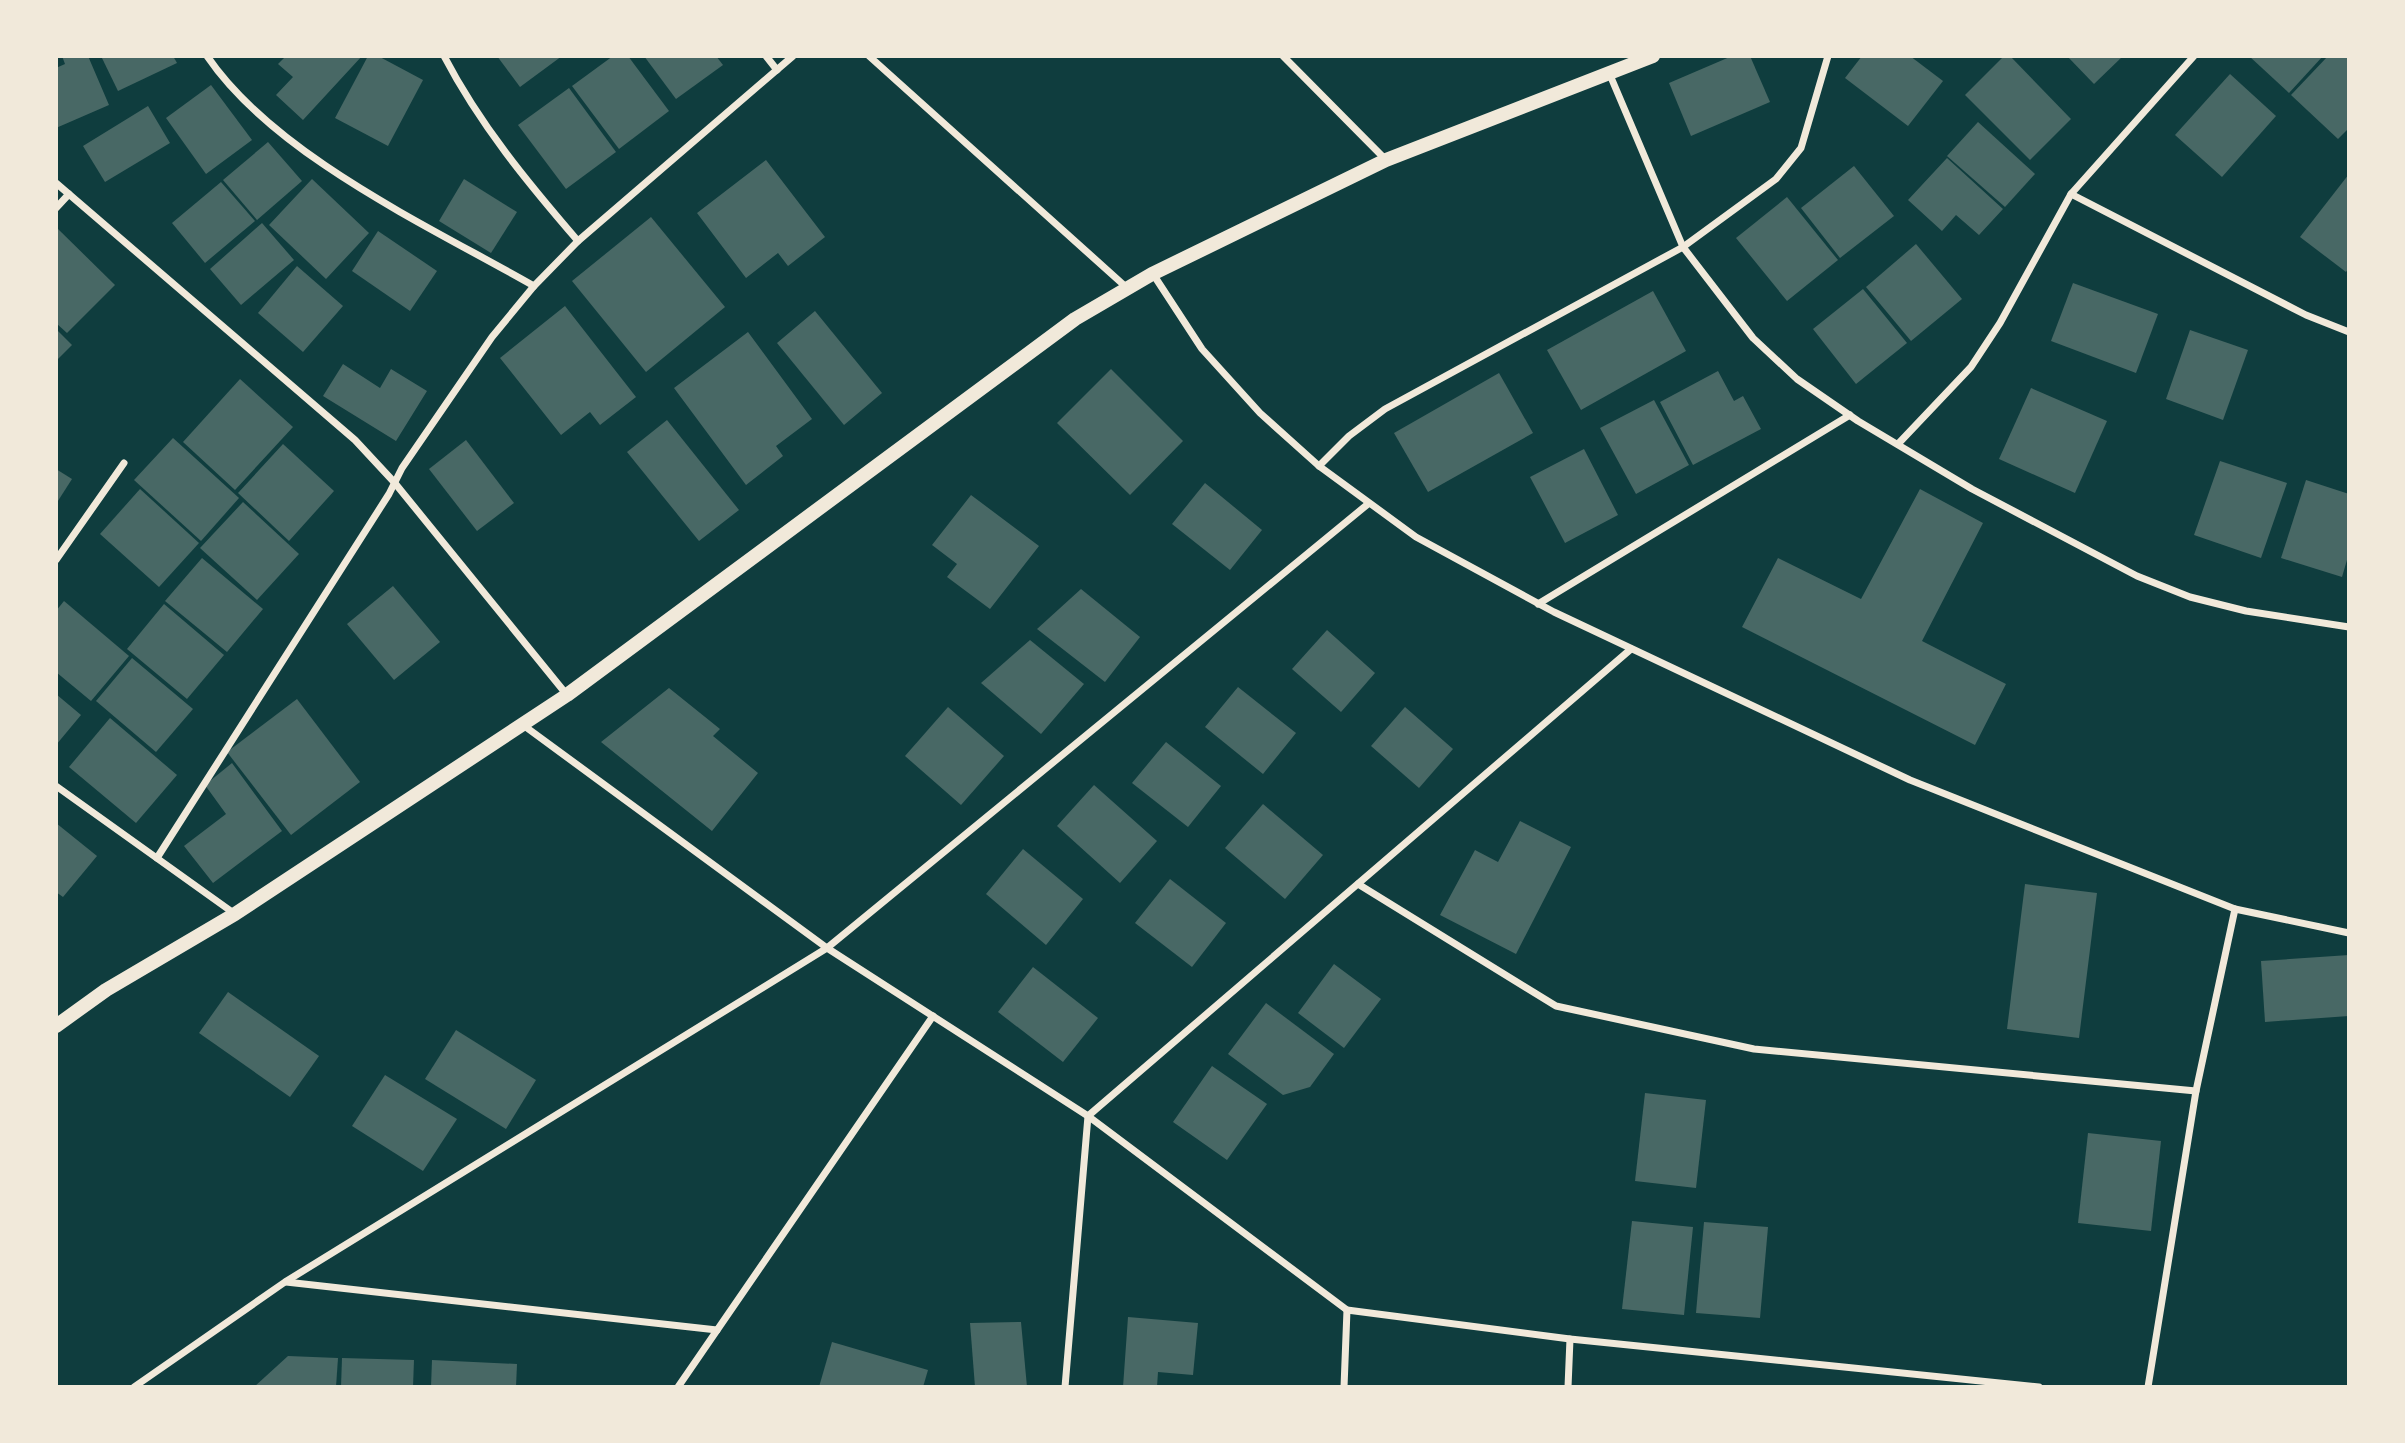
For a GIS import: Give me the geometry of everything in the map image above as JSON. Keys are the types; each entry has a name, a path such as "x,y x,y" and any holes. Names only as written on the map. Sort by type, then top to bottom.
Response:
{"main road":[{"path":"56,1026 106,990 235,914 567,695 1075,319 1126,287 1386,160 1653,56"}],"street":[{"path":"207,56 223,80 319,163 534,286"},
{"path":"444,56 462,90 516,168 578,241"},
{"path":"766,56 777,70"},
{"path":"157,858 394,482 492,337 534,286 578,241 793,56"},
{"path":"869,56 1126,287"},
{"path":"1283,56 1386,160"},
{"path":"1319,466 1349,436 1385,409 1683,247 1776,179 1801,148 1828,56"},
{"path":"1898,444 1971,367 2000,323 2071,194 2194,56"},
{"path":"1610,75 1683,247 1753,338 1797,379 1898,444 2078,548 2137,576 2190,597 2235,609 2349,627"},
{"path":"56,183 355,440 394,482 567,695"},
{"path":"56,208 69,194"},
{"path":"2071,194 2306,315 2349,332"},
{"path":"1152,274 1202,349 1260,414 1319,466 1416,537 1538,604 1910,780 2235,909 2349,933"},
{"path":"1538,604 1850,415"},
{"path":"56,560 124,463"},
{"path":"134,1387 285,1282 827,948 1368,504"},
{"path":"1065,1387 1088,1116 1631,649"},
{"path":"523,725 827,948 1088,1116 1347,1310 1570,1339 2039,1387"},
{"path":"56,786 235,914"},
{"path":"1358,884 1556,1006 1754,1049 2196,1091"},
{"path":"2148,1387 2196,1091 2235,909"},
{"path":"678,1387 933,1016"},
{"path":"285,1282 717,1330"},
{"path":"1344,1387 1347,1310"},
{"path":"1567,1387 1570,1339"}],"building":[{"path":"62,56 88,56 109,105 56,128 56,68 65,64"},
{"path":"101,56 173,56 177,63 118,91"},
{"path":"286,56 362,56 303,120 276,95 293,77 278,64"},
{"path":"368,56 378,56 423,80 388,146 335,118"},
{"path":"497,56 562,56 520,87"},
{"path":"613,56 628,56 669,111 619,149 572,86"},
{"path":"644,56 716,56 723,65 676,99"},
{"path":"1732,56 1750,56 1770,102 1691,136 1669,83"},
{"path":"1862,56 1910,56 1943,81 1908,126 1845,78"},
{"path":"2004,56 2010,56 2071,119 2030,160 1965,95"},
{"path":"2067,56 2123,56 2094,84"},
{"path":"2249,56 2323,56 2289,93"},
{"path":"2328,56 2349,56 2349,128 2338,139 2291,95"},
{"path":"2230,74 2276,116 2222,177 2175,135"},
{"path":"211,85 252,140 206,174 166,118"},
{"path":"569,88 616,152 566,189 518,125"},
{"path":"148,106 170,143 105,182 83,146"},
{"path":"1978,122 2035,174 2005,207 1947,156"},
{"path":"268,142 302,181 257,220 223,180"},
{"path":"1947,158 2003,209 1979,235 1956,215 1942,231 1908,200"},
{"path":"766,160 825,237 788,266 778,253 746,278 697,213"},
{"path":"1854,166 1894,216 1840,258 1801,208"},
{"path":"2349,174 2349,267 2346,272 2300,237"},
{"path":"312,179 369,233 326,279 269,225"},
{"path":"464,179 517,212 491,253 439,221"},
{"path":"221,182 255,221 205,263 172,223"},
{"path":"1787,197 1838,260 1787,301 1736,238"},
{"path":"651,217 725,307 646,372 572,281"},
{"path":"262,223 294,260 241,305 210,269"},
{"path":"56,227 115,285 67,333 56,323"},
{"path":"378,231 437,271 410,311 352,271"},
{"path":"1916,244 1962,299 1911,341 1866,287"},
{"path":"297,266 343,306 303,352 258,313"},
{"path":"2073,283 2158,314 2136,373 2051,341"},
{"path":"1863,289 1907,343 1856,384 1813,329"},
{"path":"1653,291 1686,351 1581,410 1547,350"},
{"path":"565,306 636,397 600,425 590,412 561,435 500,358"},
{"path":"815,311 882,393 844,425 777,343"},
{"path":"56,329 72,345 56,361"},
{"path":"2190,330 2248,350 2223,420 2166,399"},
{"path":"748,332 812,419 776,446 783,456 746,485 674,388"},
{"path":"343,364 380,388 391,369 427,391 396,441 323,396"},
{"path":"1111,369 1183,441 1130,495 1057,423"},
{"path":"1718,371 1734,401 1743,396 1761,429 1693,465 1660,402"},
{"path":"1499,373 1533,433 1428,492 1394,433"},
{"path":"240,379 293,427 235,490 183,442"},
{"path":"2031,388 2107,421 2075,493 1999,459"},
{"path":"1654,400 1689,465 1636,494 1600,428"},
{"path":"667,420 739,510 699,541 627,452"},
{"path":"173,438 239,498 201,541 134,480"},
{"path":"466,440 514,503 477,531 429,469"},
{"path":"283,444 334,491 289,541 238,493"},
{"path":"1584,449 1618,515 1565,543 1530,477"},
{"path":"2220,461 2287,483 2261,558 2194,535"},
{"path":"56,469 72,479 56,504"},
{"path":"2306,480 2349,494 2349,553 2342,577 2281,558"},
{"path":"1205,483 1262,530 1230,570 1172,524"},
{"path":"140,489 199,543 159,587 100,534"},
{"path":"1920,489 1983,523 1922,641 2006,684 1975,745 1742,627 1778,558 1861,599"},
{"path":"971,495 1039,546 990,609 947,577 957,564 932,545"},
{"path":"243,502 299,554 257,600 200,548"},
{"path":"202,558 263,609 227,652 165,601"},
{"path":"393,586 440,642 394,680 347,624"},
{"path":"1081,589 1140,637 1105,682 1037,629"},
{"path":"64,601 129,656 91,701 56,672 56,611"},
{"path":"164,604 224,655 187,699 127,649"},
{"path":"1327,630 1375,673 1341,712 1292,669"},
{"path":"1030,640 1084,684 1041,734 981,683"},
{"path":"132,658 193,709 156,752 96,701"},
{"path":"1238,687 1296,733 1263,774 1205,727"},
{"path":"669,688 720,729 713,736 758,773 712,831 601,742"},
{"path":"56,694 81,715 56,745"},
{"path":"297,699 360,782 291,835 227,752"},
{"path":"948,707 1004,756 961,805 905,756"},
{"path":"1405,707 1453,749 1419,788 1371,746"},
{"path":"110,718 177,775 136,823 69,767"},
{"path":"1166,742 1221,786 1188,827 1132,783"},
{"path":"232,763 282,831 213,883 184,846 226,814 205,785"},
{"path":"1094,785 1157,841 1120,883 1057,826"},
{"path":"1263,804 1323,855 1285,899 1225,848"},
{"path":"1520,821 1571,847 1516,954 1440,915 1475,850 1498,862"},
{"path":"56,823 97,856 63,897 56,892"},
{"path":"1023,849 1083,899 1046,945 986,894"},
{"path":"1170,879 1226,923 1192,967 1135,923"},
{"path":"2025,884 2097,893 2079,1038 2007,1029"},
{"path":"2349,955 2349,1016 2265,1022 2261,961"},
{"path":"1334,964 1381,999 1344,1048 1298,1013"},
{"path":"1033,967 1098,1018 1063,1062 998,1012"},
{"path":"228,992 319,1056 290,1097 199,1033"},
{"path":"1266,1003 1334,1054 1310,1087 1283,1095 1228,1054"},
{"path":"456,1030 536,1080 506,1129 425,1079"},
{"path":"1212,1066 1267,1104 1227,1160 1173,1122"},
{"path":"385,1075 457,1119 423,1171 352,1126"},
{"path":"1645,1093 1706,1100 1696,1188 1635,1181"},
{"path":"2088,1133 2161,1141 2151,1231 2078,1223"},
{"path":"1632,1221 1693,1227 1684,1315 1622,1309"},
{"path":"1704,1222 1768,1227 1760,1318 1696,1313"},
{"path":"1128,1317 1198,1323 1193,1375 1158,1372 1157,1387 1123,1387"},
{"path":"1021,1322 1027,1387 975,1387 970,1323"},
{"path":"832,1342 928,1370 923,1387 819,1387"},
{"path":"288,1356 338,1358 336,1387 254,1387"},
{"path":"342,1358 414,1360 413,1387 341,1387"},
{"path":"432,1360 517,1364 516,1387 431,1387"}]}
